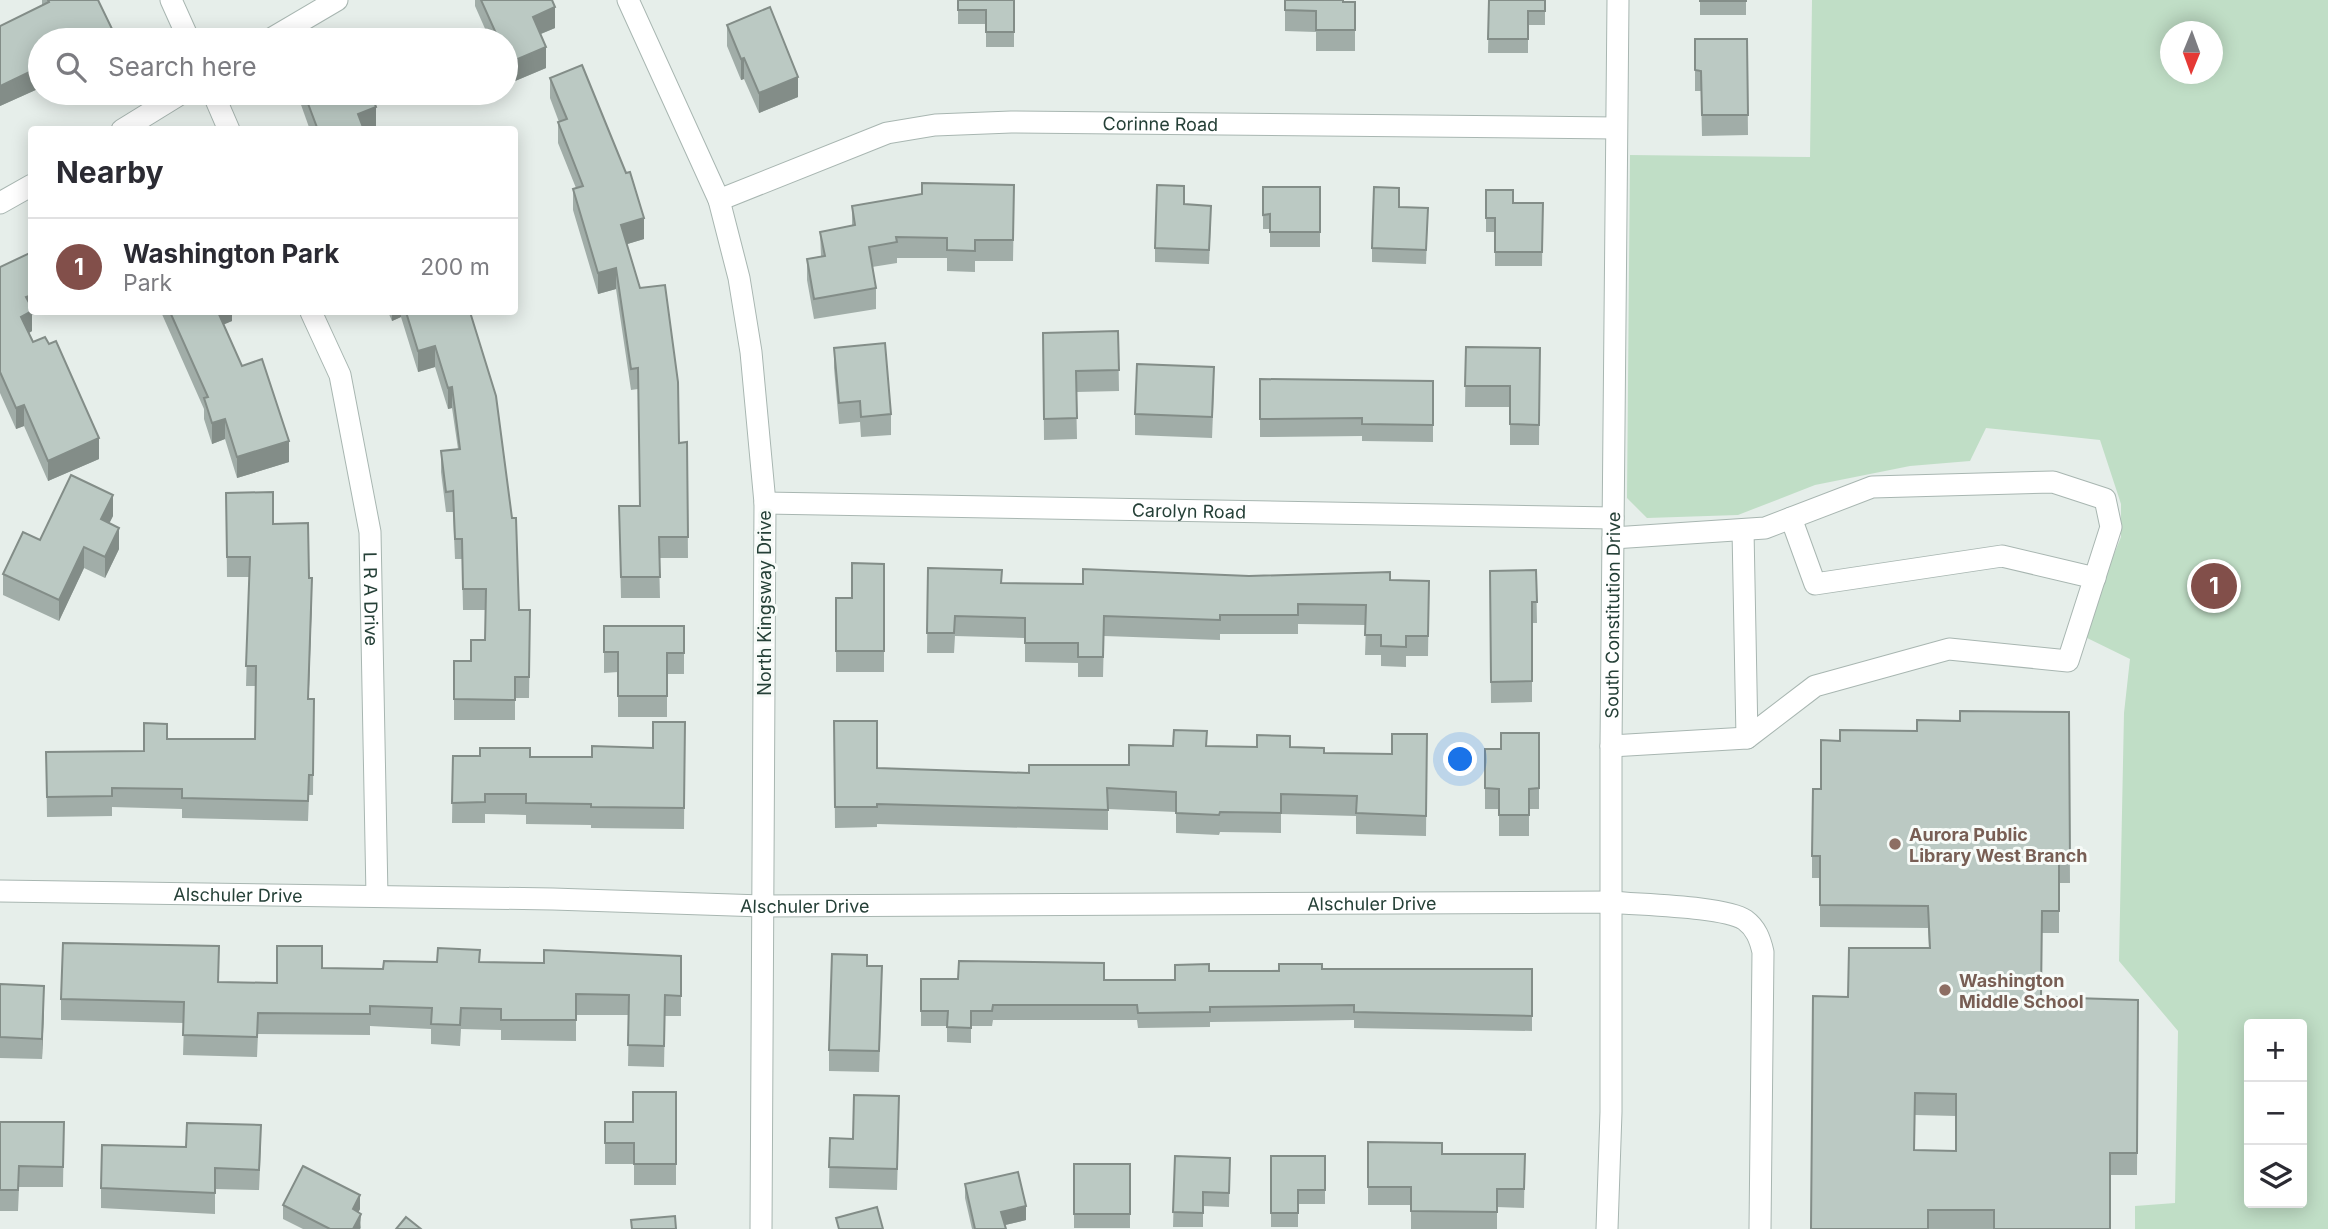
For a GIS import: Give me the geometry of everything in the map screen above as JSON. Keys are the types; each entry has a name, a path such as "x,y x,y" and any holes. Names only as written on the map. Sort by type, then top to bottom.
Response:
{"street":[{"path":"171,0 184,28"},
{"path":"289,28 337,0"},
{"name":"North Kingsway Drive","path":"628,0 719,200 739,278 751,352 765,503 761,1229"},
{"name":"South Constitution Drive","path":"1607,1229 1611,1112 1611,746 1618,0"},
{"path":"128,126 163,105"},
{"path":"218,105 227,126"},
{"name":"Corinne Road","path":"719,200 887,133 934,125 1011,122 1616,128"},
{"path":"0,203 28,187"},
{"name":"L R A Drive","path":"312,315 340,376 369,532 377,896"},
{"name":"Carolyn Road","path":"765,503 1743,530 1765,528 1872,487 2053,482 2105,499 2111,527 2095,578"},
{"path":"1611,746 1747,738 1815,686 1949,649 2068,662 2095,578 2002,556 1815,584 1791,518"},
{"path":"1743,530 1747,738"},
{"name":"Alschuler Drive","path":"0,891 377,896 762,906 1611,902 1726,913 1744,919 1758,933 1765,972 1760,1229"}],"green space":[{"path":"1812,0 2328,0 2328,1229 2135,1229 2135,1206 2175,1203 2178,1031 2119,961 2124,713 2130,659 2081,635 2121,537 2121,504 2100,440 1986,428 1970,461 1910,466 1815,485 1738,515 1647,518 1627,498 1630,155 1810,157"}],"building":[{"path":"48,0 98,0 112,28 28,28 28,73 0,86 0,26 49,2"},
{"path":"481,0 552,0 555,7 533,17 546,47 518,59 518,28 494,28"},
{"path":"958,0 1014,0 1014,32 986,32 986,10 958,10"},
{"path":"1285,0 1355,2 1355,30 1316,30 1316,11 1285,10"},
{"path":"1489,0 1545,0 1545,11 1528,11 1528,39 1488,39"},
{"path":"1746,0 1746,1 1700,1"},
{"path":"770,7 798,77 759,93 727,25"},
{"path":"1695,39 1747,39 1748,115 1702,115 1701,71 1695,70"},
{"path":"582,65 626,173 630,172 644,218 621,225 640,288 665,285 678,382 679,443 687,442 688,537 659,537 660,577 621,577 619,506 640,506 638,368 631,369 616,268 598,273 573,189 583,186 558,122 567,119 550,78"},
{"path":"309,105 376,107 358,114 362,126 316,126"},
{"path":"922,183 1014,185 1013,240 975,240 975,251 947,250 947,238 896,237 897,242 869,247 876,288 814,299 807,259 825,256 820,232 855,225 852,206 922,194"},
{"path":"1157,185 1184,186 1184,204 1211,206 1209,250 1155,248"},
{"path":"1263,187 1320,187 1320,232 1270,232 1270,214 1263,215"},
{"path":"1374,187 1399,188 1399,207 1428,208 1426,250 1372,248"},
{"path":"1486,190 1513,190 1513,203 1543,203 1542,252 1495,252 1495,218 1486,218"},
{"path":"28,254 28,313 21,317 33,342 45,337 49,344 56,341 99,438 48,461 24,405 16,408 0,372 0,267"},
{"path":"171,315 219,315 242,366 262,359 289,441 237,457 225,419 212,423 204,398 208,397"},
{"path":"407,315 471,315 496,396 512,518 516,518 519,610 530,610 529,677 515,677 515,700 454,699 454,661 471,661 471,640 485,640 486,589 463,589 462,539 455,539 453,491 446,492 441,451 460,449 452,387 448,388 435,346 418,351"},
{"path":"1118,331 1119,370 1076,371 1077,418 1044,419 1043,333"},
{"path":"885,343 891,414 861,417 860,401 839,403 834,348"},
{"path":"1466,347 1540,348 1539,425 1510,424 1510,386 1465,386"},
{"path":"1137,364 1214,367 1212,417 1135,414"},
{"path":"1260,379 1433,381 1433,425 1362,424 1362,418 1260,419"},
{"path":"71,475 113,495 101,519 119,528 105,557 84,547 59,600 3,574 23,532 40,540"},
{"path":"273,492 273,524 308,523 309,578 312,578 308,699 314,699 313,775 309,775 308,801 182,798 182,789 112,788 112,796 47,797 46,752 144,751 144,723 167,724 167,739 255,739 256,666 246,666 250,557 227,557 226,493"},
{"path":"852,563 884,564 884,651 836,651 836,598 852,598"},
{"path":"928,568 1002,570 1001,583 1083,584 1083,569 1249,576 1390,572 1390,580 1429,581 1428,636 1406,636 1406,647 1381,646 1381,635 1365,635 1366,605 1298,604 1298,615 1220,615 1220,620 1104,616 1103,657 1078,657 1078,643 1025,643 1025,618 955,616 954,633 927,633"},
{"path":"1536,570 1537,602 1532,602 1532,681 1491,682 1490,571"},
{"path":"604,626 684,626 684,653 667,653 667,696 618,696 618,652 604,652"},
{"name":"Washington Middle School","path":"1960,711 2069,712 2070,861 2059,861 2059,911 2042,911 2041,997 2138,1000 2137,1153 2110,1153 2110,1229 1994,1229 1994,1210 1928,1210 1928,1229 1811,1229 1813,996 1848,997 1849,948 1930,948 1928,906 1820,905 1820,856 1812,856 1813,789 1821,789 1821,740 1840,741 1840,730 1917,731 1917,720 1960,721","holes":["1915,1093 1956,1094 1956,1151 1914,1150"]},
{"path":"834,721 877,721 877,768 1029,773 1029,765 1129,765 1129,745 1173,746 1174,730 1207,731 1206,746 1257,747 1257,735 1290,736 1290,747 1324,748 1324,753 1392,754 1392,734 1427,734 1426,816 1356,813 1357,796 1281,794 1281,813 1176,813 1176,792 1107,788 1108,810 877,804 877,807 835,807"},
{"path":"653,722 685,722 684,808 526,803 526,794 485,794 485,802 452,803 453,756 480,756 480,748 530,748 530,757 592,757 592,746 653,748"},
{"path":"1501,733 1539,733 1539,788 1529,789 1529,815 1499,815 1499,789 1485,788 1485,749 1501,749"},
{"path":"63,943 219,946 218,982 277,983 277,946 322,946 322,968 383,969 384,961 437,962 438,948 480,950 479,962 544,963 544,950 681,956 681,996 665,995 664,1046 628,1045 629,995 576,994 576,1020 501,1020 501,1009 461,1008 460,1025 431,1024 432,1008 370,1006 370,1014 258,1013 257,1037 183,1035 184,1002 61,999"},
{"path":"832,954 867,955 867,966 882,966 879,1051 829,1050"},
{"path":"959,961 1104,963 1104,980 1175,980 1175,965 1209,964 1209,971 1279,971 1279,964 1322,964 1322,969 1532,969 1532,1016 1354,1012 1354,1005 1210,1007 1210,1012 1138,1013 1137,1005 993,1005 992,1011 971,1011 971,1028 947,1027 948,1011 921,1011 921,979 958,979"},
{"path":"0,984 44,986 42,1039 0,1037"},
{"path":"633,1092 676,1092 676,1164 634,1164 634,1143 605,1143 605,1122 633,1122"},
{"path":"854,1095 899,1096 897,1169 829,1167 830,1138 853,1139"},
{"path":"0,1122 64,1122 63,1167 19,1166 18,1190 0,1190"},
{"path":"187,1123 261,1125 259,1170 215,1168 215,1193 101,1188 102,1145 186,1147"},
{"path":"1368,1142 1442,1143 1442,1154 1525,1154 1524,1189 1497,1189 1497,1212 1411,1211 1411,1187 1368,1187"},
{"path":"1175,1156 1230,1158 1229,1193 1203,1192 1203,1213 1173,1212"},
{"path":"1271,1156 1325,1156 1325,1190 1298,1190 1298,1213 1271,1213"},
{"path":"1074,1164 1130,1164 1130,1214 1074,1214"},
{"path":"303,1166 360,1195 353,1209 361,1214 353,1229 330,1229 283,1205"},
{"path":"1018,1172 1026,1206 1001,1212 1006,1229 975,1229 965,1184"},
{"path":"877,1207 883,1229 839,1229 836,1218"},
{"path":"675,1216 676,1229 632,1229 631,1220"},
{"path":"406,1217 421,1229 396,1229"}],"place":[{"name":"Washington Park","path":"2214,586"},
{"name":"Aurora Public Library West Branch","path":"1895,844"},
{"name":"Washington Middle School","path":"1945,990"}]}
